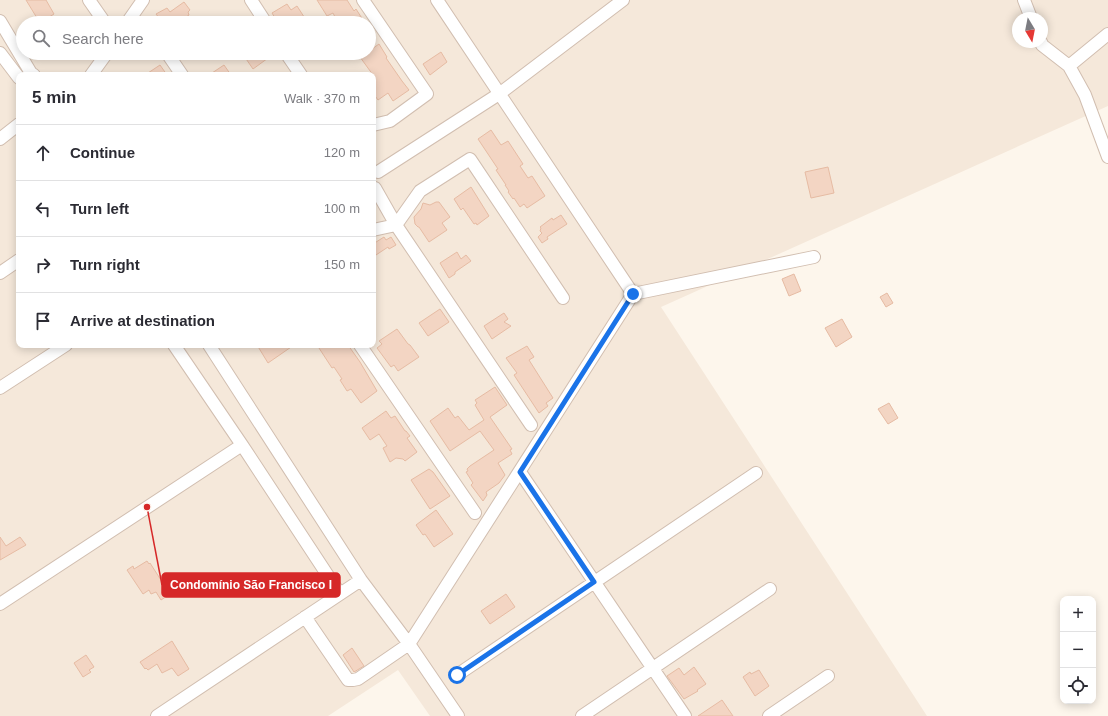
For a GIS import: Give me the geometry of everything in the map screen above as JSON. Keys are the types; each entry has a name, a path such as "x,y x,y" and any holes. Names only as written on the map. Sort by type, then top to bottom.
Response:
{"street":[{"path":"89,0 100,16"},
{"path":"132,16 143,0"},
{"path":"251,0 261,16"},
{"path":"363,0 374,16"},
{"path":"438,0 633,294"},
{"path":"376,186 380,178 376,170 499,94 623,0"},
{"path":"1024,0 1029,12"},
{"path":"376,19 427,94 390,121 376,124"},
{"path":"0,21 16,48"},
{"path":"1069,66 1108,34"},
{"path":"1046,48 1069,66 1085,95 1108,157"},
{"path":"0,53 16,74"},
{"path":"23,60 30,72"},
{"path":"93,72 101,60"},
{"path":"172,60 180,72"},
{"path":"291,60 299,72"},
{"path":"0,139 16,126"},
{"path":"376,229 396,225 420,191 470,159 563,298"},
{"path":"376,191 396,225 531,425"},
{"path":"305,617 348,680 358,679 409,644 633,294 814,257"},
{"path":"0,273 16,262"},
{"path":"0,388 61,348"},
{"path":"176,348 340,594"},
{"path":"211,348 361,580 409,644 458,716"},
{"path":"362,348 475,513"},
{"path":"0,604 242,445"},
{"path":"520,472 685,716"},
{"path":"457,675 756,472"},
{"path":"157,716 361,580"},
{"path":"582,716 770,589"},
{"path":"769,716 828,676"}],"shaded area":[{"path":"0,0 1108,0 1108,106 661,307 927,716 430,716 398,670 328,716 0,716"}],"building":[{"path":"26,0 46,0 54,14 51,16 36,16"},
{"path":"317,0 347,0 354,11 356,9 360,16 334,16 333,13 327,16"},
{"path":"184,2 190,10 188,16 158,16 156,14 167,8 170,12"},
{"path":"287,4 291,10 297,6 303,16 274,16 272,13"},
{"path":"379,44 387,57 386,58 409,90 393,101 388,93 378,100 376,97 376,72 371,72 362,60 376,60 376,46"},
{"path":"441,52 447,62 430,75 423,64"},
{"path":"247,60 265,60 253,69"},
{"path":"160,65 165,72 150,72"},
{"path":"224,65 229,72 214,72"},
{"path":"491,130 501,145 508,141 523,164 520,166 528,178 532,176 545,196 527,208 524,204 520,207 508,192 509,191 506,185 496,170 498,169 478,139"},
{"path":"828,167 834,193 811,198 805,172"},
{"path":"471,187 489,216 477,225 476,223 474,224 463,208 461,210 454,199"},
{"path":"439,202 450,217 442,223 447,230 429,242 419,227 415,224 414,217 421,209 423,203 430,205"},
{"path":"561,215 567,224 547,237 548,239 542,243 538,237 542,233 540,231 540,227 552,218 553,220"},
{"path":"384,237 386,240 391,237 396,245 389,249 388,247 376,255 376,242"},
{"path":"457,252 461,259 466,255 471,261 449,278 440,263"},
{"path":"794,274 801,291 789,296 782,279"},
{"path":"887,293 893,303 886,307 880,297"},
{"path":"440,309 449,322 428,336 419,323"},
{"path":"504,313 508,319 504,322 511,326 492,339 484,326"},
{"path":"842,319 852,337 836,347 825,328"},
{"path":"397,329 419,357 398,371 394,365 391,367 377,348 382,344 379,341"},
{"path":"527,346 534,357 529,360 553,398 546,403 548,406 539,413 514,375 517,373 506,358"},
{"path":"259,348 290,348 268,363"},
{"path":"319,348 350,348 377,391 361,403 351,389 347,391 340,380 342,379 334,367 332,368"},
{"path":"495,387 507,405 490,417 512,449 510,450 512,454 498,463 505,475 499,483 486,492 487,495 483,501 471,485 473,483 466,472 470,466 494,450 480,431 450,451 430,421 448,408 455,418 458,416 469,430 484,420 475,405 477,403 475,400"},
{"path":"889,403 898,418 888,424 878,409"},
{"path":"386,411 391,418 395,416 410,436 407,438 417,452 405,461 403,459 396,458 390,462 383,448 387,446 379,434 370,440 362,428"},
{"path":"429,469 433,472 450,496 430,509 411,480"},
{"path":"436,510 453,534 434,547 425,534 423,535 416,525"},
{"path":"0,537 6,546 20,537 26,545 0,560"},
{"path":"147,561 149,564 150,563 166,588 172,584 176,590 161,600 156,592 151,594 149,590 143,594 127,570 133,566 134,569"},
{"path":"506,594 515,607 490,624 481,611"},
{"path":"172,641 189,669 178,676 172,668 162,673 157,664 148,670 146,668 145,669 140,662"},
{"path":"352,648 364,666 354,672 343,655"},
{"path":"86,655 94,667 89,670 91,672 83,677 74,663"},
{"path":"694,667 706,684 697,690 698,691 684,699 667,676 679,668 684,675"},
{"path":"759,670 769,686 755,696 743,677 750,672 751,674"},
{"path":"722,700 733,716 698,716"}],"place":[{"name":"Condomínio São Francisco I","path":"147,507"}],"route":[{"path":"457,675 594,582 520,472 633,294"}]}
